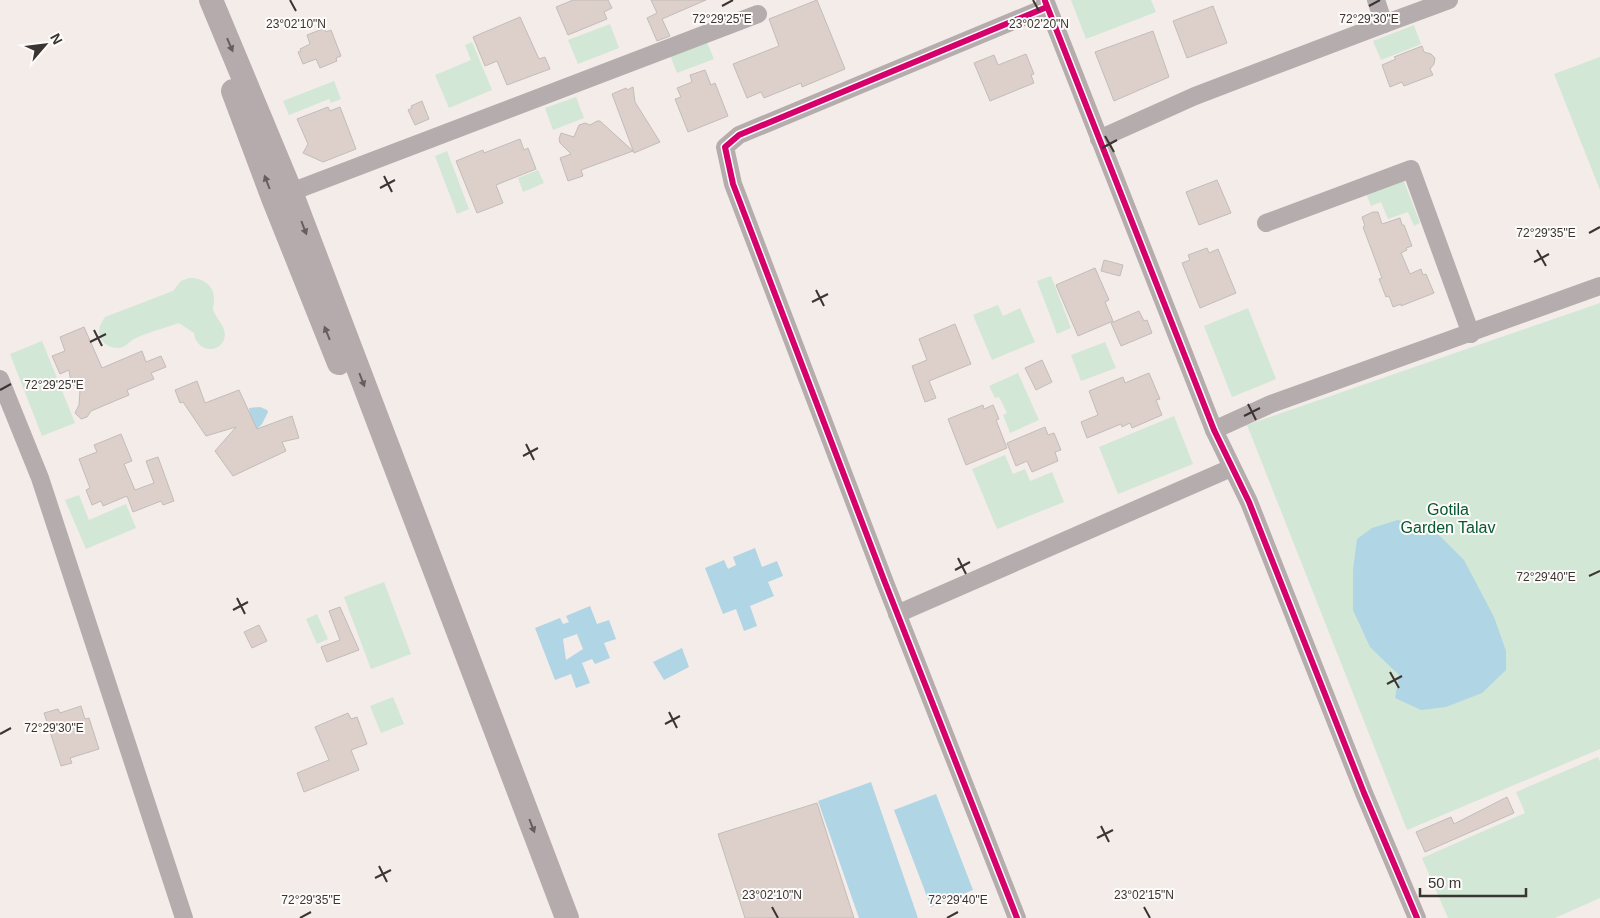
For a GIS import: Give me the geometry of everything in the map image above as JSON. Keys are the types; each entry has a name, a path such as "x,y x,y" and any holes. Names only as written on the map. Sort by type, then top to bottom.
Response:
{"main road":[{"path":"194,0 229,82 273,198 417,558 550,918"},
{"path":"211,0 291,192 567,918"}],"street":[{"path":"1376,0 1384,24"},
{"path":"1099,139 1195,96 1449,0"},
{"path":"1017,918 733,184 725,147 739,135 1046,3 1214,430 1249,502 1364,793 1417,918"},
{"path":"291,192 758,14"},
{"path":"1266,223 1411,169 1471,334"},
{"path":"1214,430 1271,404 1471,334 1600,286"},
{"path":"0,379 40,478 184,918"},
{"path":"898,614 1232,468"}],"green space":[{"path":"1071,0 1151,0 1156,12 1086,39"},
{"path":"610,24 619,48 578,64 568,40"},
{"path":"1414,25 1421,44 1381,60 1373,41"},
{"path":"706,40 714,59 677,73 670,55"},
{"path":"472,42 492,90 449,108 435,75 471,60 465,45"},
{"path":"1600,57 1600,190 1554,74"},
{"path":"334,81 341,99 331,103 329,99 289,115 283,101"},
{"path":"576,97 584,118 553,130 545,108"},
{"path":"447,151 469,209 457,214 435,156"},
{"path":"538,170 544,183 523,192 518,178"},
{"path":"1403,179 1420,223 1414,226 1408,212 1388,219 1381,202 1371,206 1366,193"},
{"path":"1051,276 1071,328 1057,334 1037,281"},
{"path":"189,278 203,281 210,287 214,295 213,310 225,332 224,340 216,348 211,349 202,346 195,339 194,333 179,323 132,340 121,348 108,346 101,339 99,333 105,317 173,291 181,281"},
{"name":"Gotila Garden Talav","path":"1600,303 1600,749 1407,830 1247,425"},
{"path":"998,305 1003,316 1020,308 1035,342 992,360 973,315"},
{"path":"1248,308 1276,379 1232,397 1204,326"},
{"path":"42,341 75,423 42,436 10,354"},
{"path":"1105,342 1116,368 1081,381 1071,355"},
{"path":"1018,373 1039,420 1010,433 1003,415 1007,413 999,397 995,398 989,386"},
{"path":"1174,416 1193,464 1118,494 1099,447"},
{"path":"1005,455 1013,474 1025,469 1030,481 1052,472 1064,502 997,529 972,469"},
{"path":"79,495 89,520 126,504 136,528 86,549 65,500"},
{"path":"384,582 411,654 371,669 344,597"},
{"path":"317,614 328,639 317,644 306,619"},
{"path":"393,697 404,724 381,733 370,706"},
{"path":"1598,757 1600,762 1600,898 1555,918 1448,918 1422,858 1525,813 1516,792"}],"water":[{"path":"260,407 268,412 262,424 256,430 249,419 249,408"},
{"path":"1398,520 1435,531 1464,560 1494,617 1506,651 1506,670 1482,693 1446,707 1421,710 1395,698 1399,675 1370,647 1353,610 1353,570 1357,539 1372,528"},
{"path":"755,548 762,567 777,561 783,576 768,582 774,596 750,606 757,626 744,631 736,609 723,614 705,568 724,560 728,569 736,565 733,557"},
{"path":"590,606 597,624 609,620 616,639 604,643 610,658 595,664 592,659 582,663 590,683 576,688 571,674 555,680 535,628 560,618 563,624 569,622 566,616","holes":["577,634 583,649 566,660 563,639"]},
{"path":"682,648 689,667 664,680 653,662"},
{"path":"871,782 918,918 859,918 818,801"},
{"path":"936,794 973,890 931,907 894,810"}],"building":[{"path":"573,0 608,0 612,8 604,12 607,19 568,35 556,7"},
{"path":"651,0 706,0 662,19 670,36 657,41 647,18 657,13"},
{"path":"817,0 845,69 802,87 801,83 764,98 761,92 747,98 733,64 779,46 769,19"},
{"path":"1213,6 1227,43 1187,58 1173,21"},
{"path":"520,17 539,59 545,57 550,69 507,85 497,61 485,66 473,37"},
{"path":"325,28 326,32 331,30 341,56 336,58 337,61 320,68 316,59 303,64 298,52 310,44 307,35"},
{"path":"1153,31 1169,77 1114,101 1095,52"},
{"path":"1422,46 1424,52 1431,54 1435,58 1434,64 1430,69 1433,75 1404,86 1402,82 1390,87 1382,65 1396,59 1394,57"},
{"path":"1026,54 1034,74 1031,75 1034,83 990,101 974,63 994,55 998,65"},
{"path":"705,70 711,85 715,83 728,116 688,132 675,99 681,97 677,88 692,82 690,75"},
{"path":"633,87 635,102 660,142 634,153 612,94"},
{"path":"422,101 429,119 415,125 408,110 412,108 411,106"},
{"path":"328,107 330,111 340,107 356,149 323,162 303,153 308,144 297,119"},
{"path":"600,121 633,151 581,170 583,176 568,181 560,158 571,154 560,143 561,133 574,137 579,125 585,123 590,125"},
{"path":"520,139 524,150 528,148 536,169 496,185 503,203 477,213 456,161 483,150 484,153"},
{"path":"1217,180 1231,213 1199,225 1186,192"},
{"path":"1378,212 1382,224 1400,218 1412,246 1406,248 1407,250 1401,253 1410,274 1421,269 1423,275 1426,274 1434,293 1401,306 1401,304 1393,307 1389,296 1386,297 1379,279 1382,278 1363,227 1365,226 1362,217"},
{"path":"1207,248 1209,253 1218,249 1236,293 1200,308 1182,263 1190,260 1188,255"},
{"path":"1104,260 1123,265 1120,276 1101,271"},
{"path":"1095,268 1109,300 1105,302 1113,321 1078,336 1056,285"},
{"path":"1139,311 1144,321 1147,320 1152,333 1121,346 1111,323"},
{"path":"955,324 971,364 929,381 936,398 925,402 912,366 927,360 919,339"},
{"path":"84,327 102,368 142,351 146,362 161,356 166,367 151,373 154,379 127,390 129,395 91,411 87,417 81,419 75,413 79,405 80,390 71,383 69,370 60,374 52,356 65,351 60,337"},
{"path":"1042,360 1052,382 1036,390 1025,368"},
{"path":"1149,373 1160,399 1156,400 1162,415 1132,428 1130,423 1122,427 1121,424 1087,438 1081,422 1098,415 1089,391 1123,377 1125,383"},
{"path":"197,381 205,403 239,390 257,429 292,416 299,438 282,442 286,451 233,476 215,451 236,427 206,436 183,402 180,403 175,390"},
{"path":"983,405 984,409 993,405 999,419 996,420 1007,448 966,465 948,419"},
{"path":"1045,427 1048,435 1054,433 1061,450 1055,452 1058,461 1032,472 1027,461 1016,466 1007,443"},
{"path":"121,434 132,461 124,464 135,490 154,483 146,461 158,457 174,501 163,505 161,501 133,512 127,496 103,506 101,501 92,505 86,490 90,488 79,459 97,452 94,445"},
{"path":"340,607 359,650 327,662 321,647 340,640 329,611"},
{"path":"259,625 267,641 252,648 244,632"},
{"path":"81,706 85,719 89,718 99,749 70,758 72,763 61,766 44,713 58,709 60,713"},
{"path":"348,713 351,719 357,717 367,744 351,750 359,770 304,792 297,773 329,760 315,727"},
{"path":"1507,797 1514,813 1425,852 1416,832 1451,817 1454,824"},
{"path":"817,803 854,918 745,918 718,834"}],"cycle path":[{"path":"1045,1 1214,430 1249,502 1364,793 1417,918"},
{"path":"1017,918 884,580 733,184 725,147 739,135 1047,7"}]}
